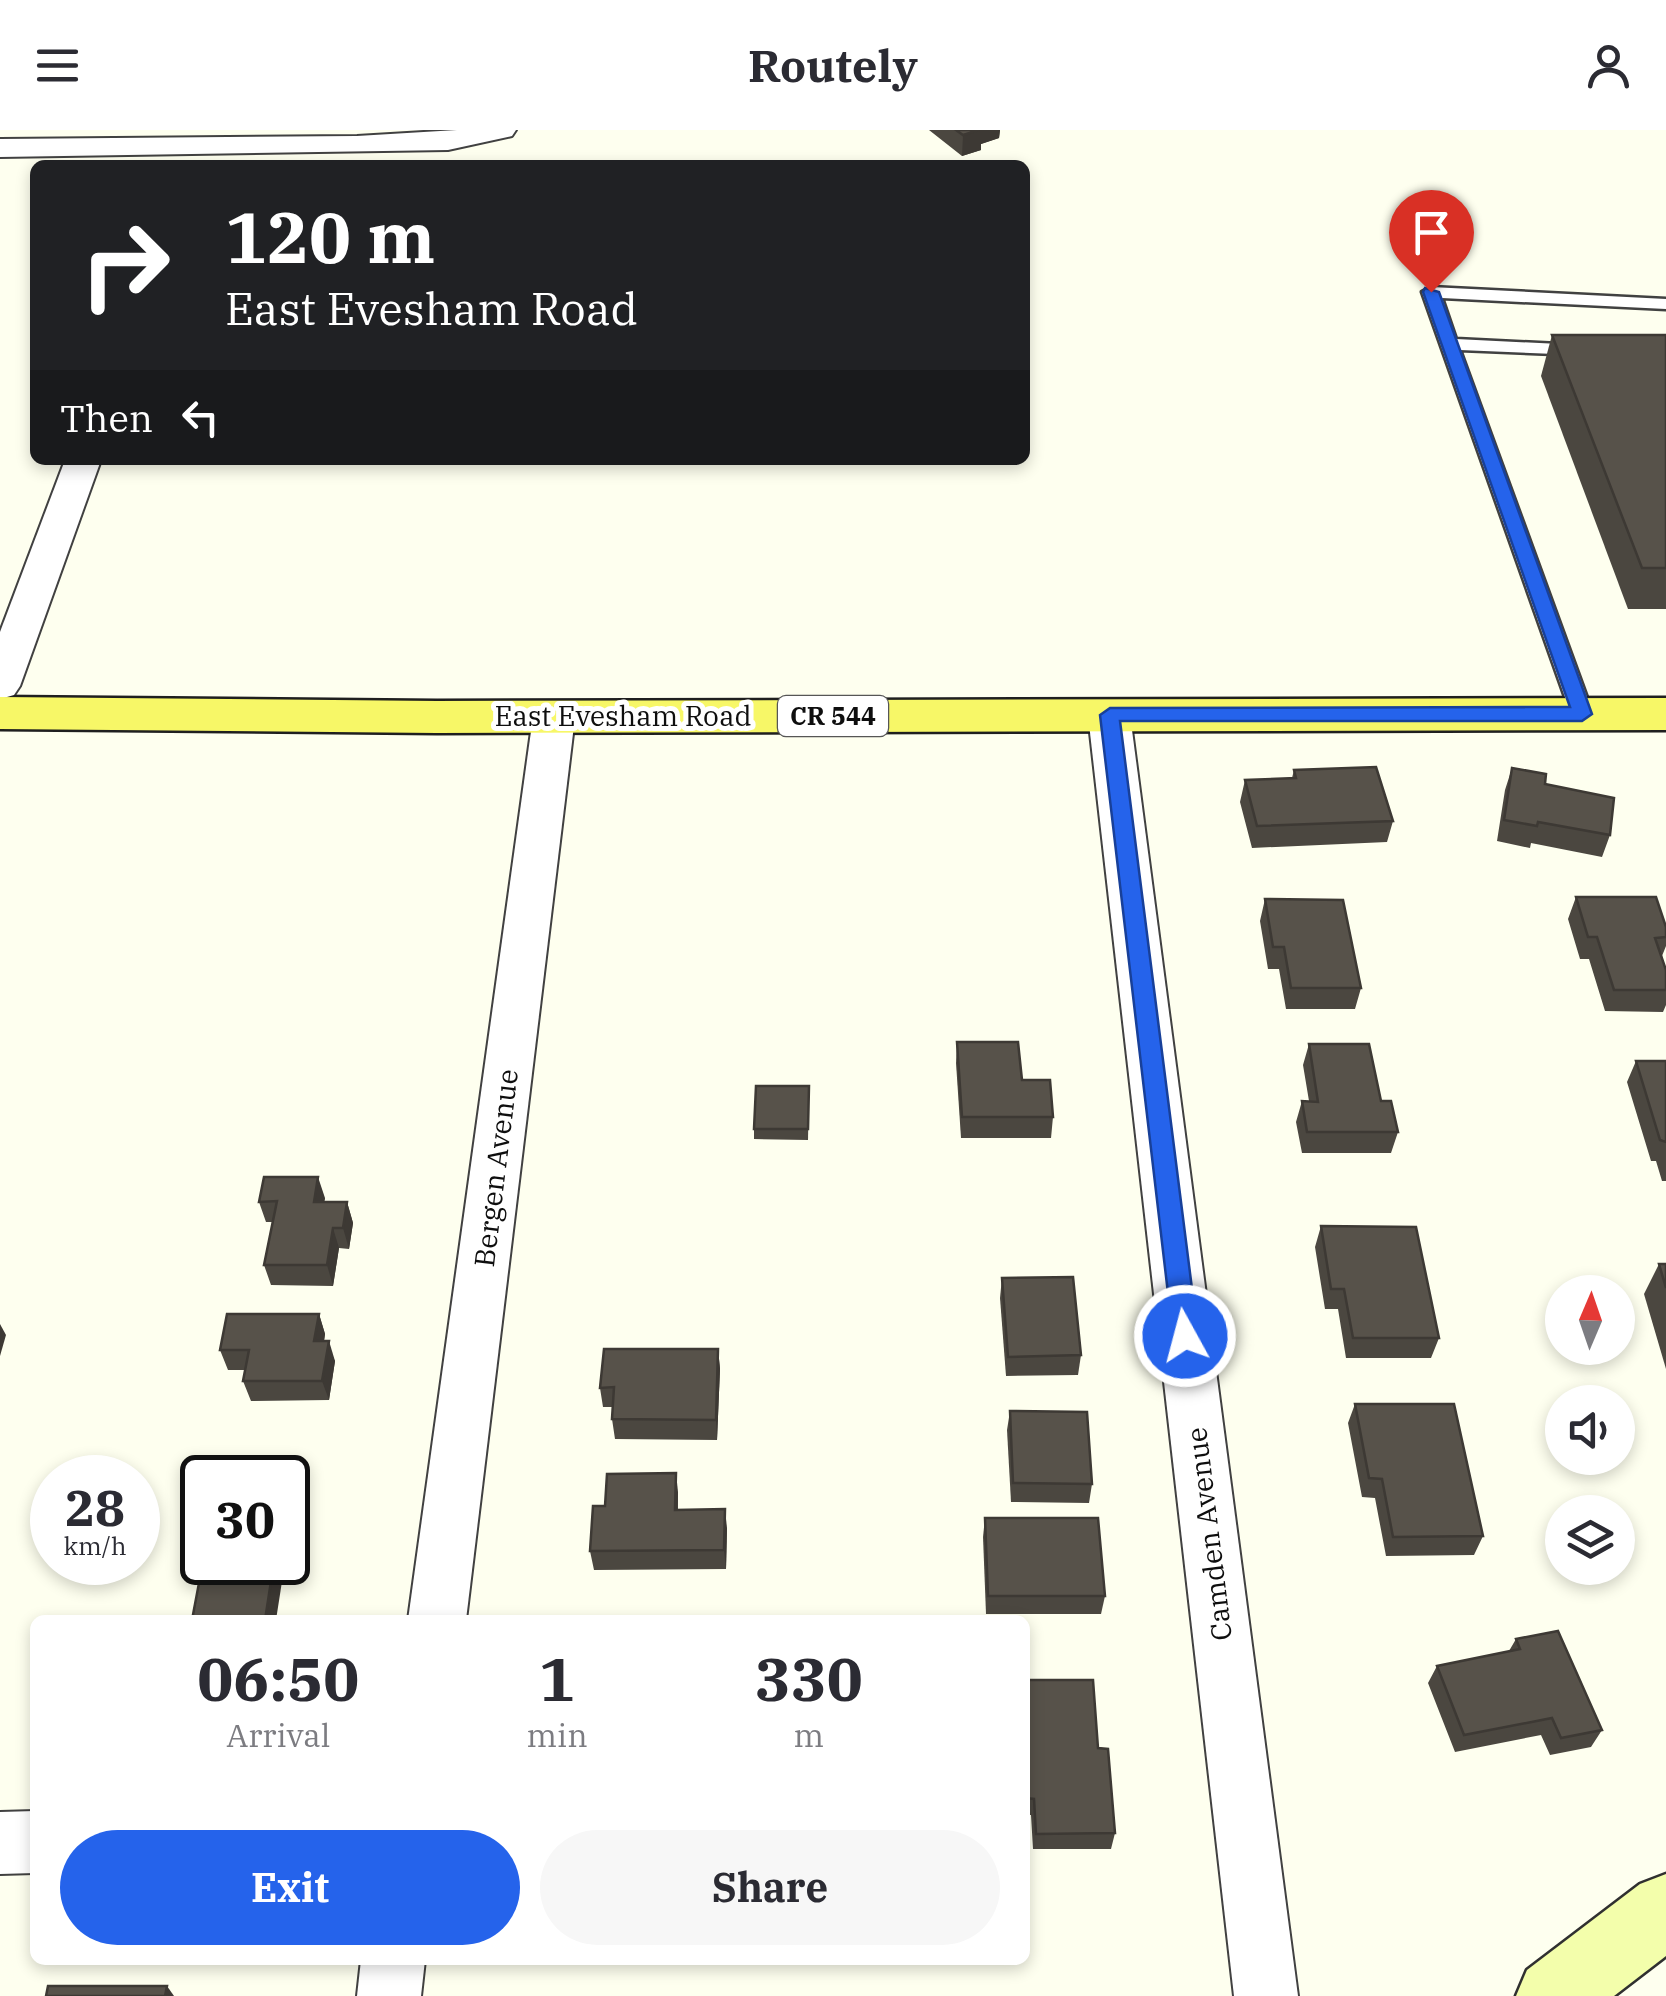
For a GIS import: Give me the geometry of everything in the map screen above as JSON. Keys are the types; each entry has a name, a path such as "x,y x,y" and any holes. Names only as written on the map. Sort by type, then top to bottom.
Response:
{"main road":[{"name":"East Evesham Road","path":"0,713 1666,714"},
{"path":"1553,1996 1666,1910"}],"street":[{"path":"0,148 412,142 501,130"},
{"path":"0,686 81,465"},
{"name":"Camden Avenue","path":"1110,715 1266,1996"},
{"name":"Bergen Avenue","path":"438,1615 554,716"},
{"path":"0,1843 30,1842"},
{"path":"389,1996 392,1965"}],"lane":[{"path":"1582,714 1431,292 1666,304"},
{"path":"1449,344 1607,351"}],"building":[{"path":"1552,335 1666,335 1666,568 1642,568"},
{"path":"1376,767 1393,821 1257,826 1245,780 1296,778 1294,770"},
{"path":"1512,768 1546,774 1545,784 1614,798 1610,835 1504,820"},
{"path":"1576,897 1656,897 1666,927 1666,937 1655,938 1666,970 1666,990 1614,990 1597,937 1588,937"},
{"path":"1265,899 1343,900 1361,988 1291,988 1284,947 1273,947"},
{"path":"957,1042 1018,1042 1022,1080 1050,1080 1053,1117 962,1117"},
{"path":"1309,1044 1369,1044 1381,1101 1391,1101 1398,1132 1307,1132 1302,1101 1318,1102"},
{"path":"1636,1061 1666,1061 1666,1142 1660,1140"},
{"path":"756,1086 809,1086 808,1129 754,1129"},
{"path":"264,1177 318,1177 314,1202 347,1202 343,1228 333,1228 327,1265 264,1265 277,1201 259,1202"},
{"path":"1321,1226 1416,1227 1439,1338 1353,1338 1344,1289 1331,1289"},
{"path":"1659,1264 1666,1264 1666,1288"},
{"path":"1073,1277 1081,1355 1008,1357 1002,1278"},
{"path":"227,1314 319,1314 314,1341 329,1341 322,1381 243,1381 249,1350 220,1350"},
{"path":"604,1349 718,1349 716,1420 612,1419 614,1387 600,1388"},
{"path":"1355,1404 1454,1404 1483,1536 1393,1537 1382,1479 1369,1478"},
{"path":"1010,1411 1087,1412 1092,1484 1013,1483"},
{"path":"676,1473 675,1510 725,1509 724,1550 590,1551 593,1506 605,1506 607,1474"},
{"path":"985,1518 1098,1518 1105,1596 988,1596"},
{"path":"199,1585 270,1585 266,1615 193,1615"},
{"path":"1558,1631 1602,1730 1561,1738 1552,1718 1464,1735 1437,1666 1520,1649 1516,1639"},
{"path":"1030,1680 1093,1680 1098,1748 1108,1749 1115,1833 1036,1834 1034,1799 1030,1799"},
{"path":"48,1986 167,1986 165,1996 46,1996"}],"route":[{"path":"1185,1336 1110,715 1582,714 1431,292"}]}
